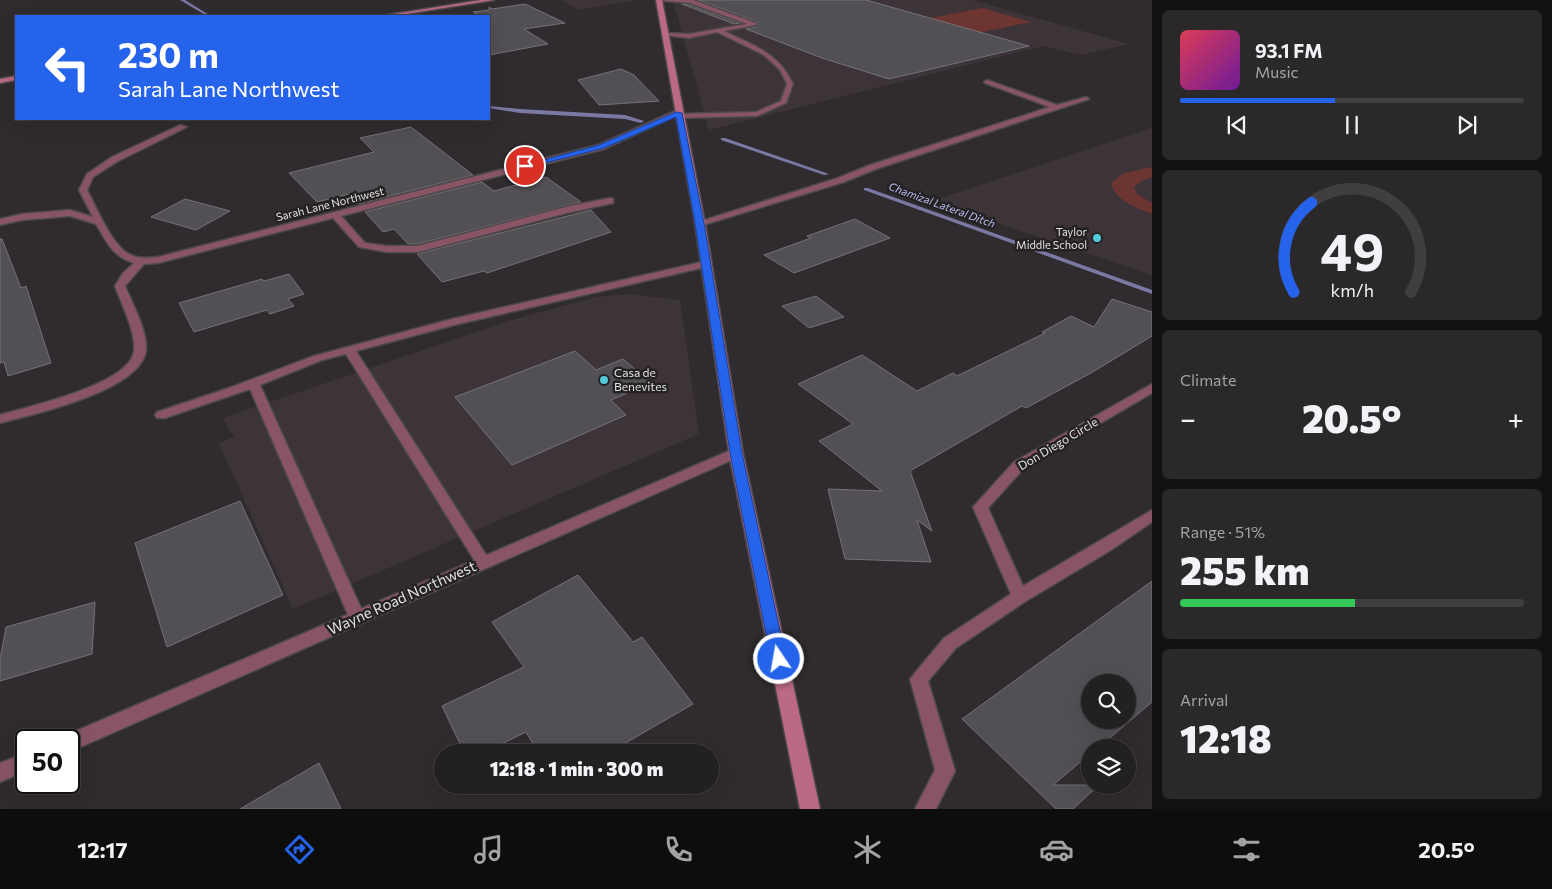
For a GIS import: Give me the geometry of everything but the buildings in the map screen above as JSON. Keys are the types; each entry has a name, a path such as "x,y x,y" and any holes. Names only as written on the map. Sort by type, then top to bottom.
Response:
{"main road":[{"path":"391,15 491,0"},
{"path":"659,0 700,223 736,453 810,809"},
{"path":"0,81 15,78"}],"street":[{"path":"659,0 692,0 754,24 689,36 666,35"},
{"path":"679,115 757,114 784,102 790,84 783,69 772,59 745,45 735,37 719,31"},
{"path":"987,82 1057,107"},
{"path":"700,223 841,180 873,167 1086,99"},
{"name":"Sarah Lane Northwest","path":"140,262 158,260 601,146 679,115"},
{"path":"0,419 92,391 123,377 139,357 140,342 120,286 127,275 140,262 117,253 83,190 90,176 115,159 183,127"},
{"path":"334,214 362,245 387,249 418,249 566,210 610,201"},
{"path":"0,222 22,217 70,213 100,222"},
{"path":"162,415 254,383 318,358 452,322 706,264"},
{"path":"349,350 483,562"},
{"path":"254,383 357,617"},
{"name":"Don Diego Circle","path":"1020,596 980,507 1019,464 1152,388"},
{"name":"Wayne Road Northwest","path":"80,738 736,453"},
{"path":"924,809 945,771 919,679 950,643 1020,596 1106,546 1152,516"},
{"path":"0,774 15,767"}],"shaded area":[{"path":"561,0 638,0 578,10"},
{"path":"673,0 972,0 1129,44 1081,55 1043,46 709,130"},
{"path":"983,8 1031,22 977,33 930,18"},
{"name":"Taylor Middle School","path":"1152,128 1152,275 932,201"},
{"path":"1152,167 1152,177 1140,182 1134,188 1137,194 1152,203 1152,214 1122,199 1117,195 1111,183 1124,173"},
{"path":"628,294 680,300 699,434 293,609 219,443 234,437 222,418 515,319 596,297"}],"waterway":[{"name":"Chamizal Lateral Ditch","path":"182,0 207,15"},
{"name":"Chamizal Lateral Ditch","path":"490,107 520,111 625,117 641,121"},
{"name":"Chamizal Lateral Ditch","path":"723,139 826,174"},
{"name":"Chamizal Lateral Ditch","path":"866,189 1152,292"}],"place":[{"name":"Taylor Middle School","path":"1097,238"},
{"name":"Casa de Benevites","path":"604,380"}],"route":[{"path":"525,166 601,146 632,135 678,113 700,223 736,453 779,659"}]}
